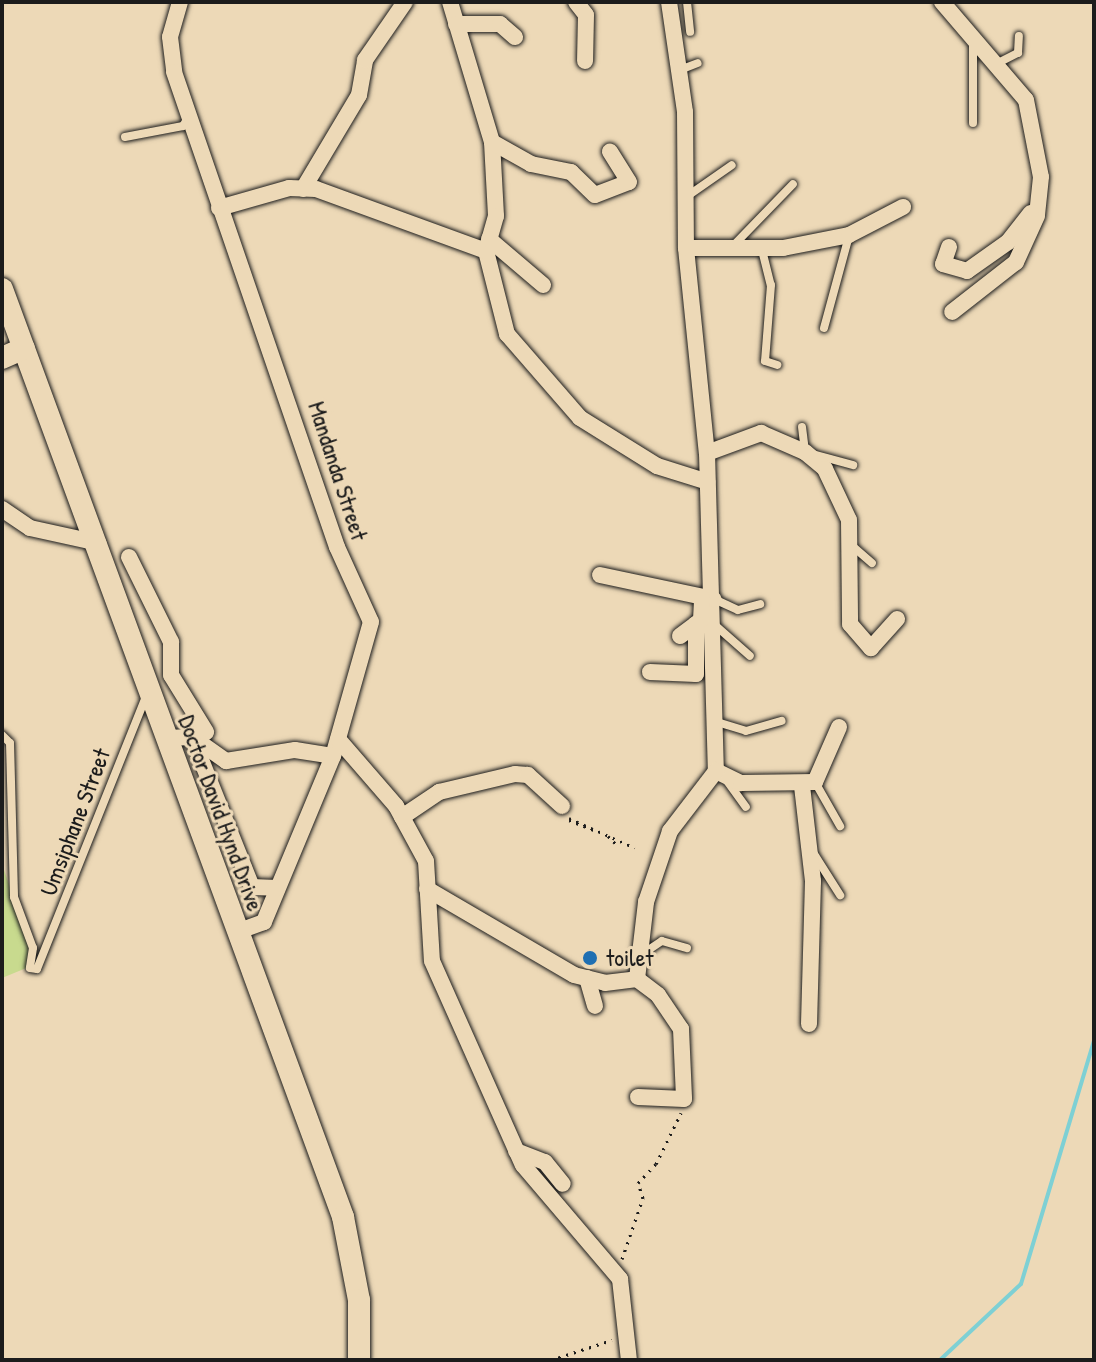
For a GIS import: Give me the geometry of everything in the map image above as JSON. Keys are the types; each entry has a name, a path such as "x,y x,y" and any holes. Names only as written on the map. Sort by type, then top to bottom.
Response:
{"main road":[{"name":"Doctor David Hynd Drive","path":"2,289 98,543 236,932 343,1217 359,1300 359,1360"},
{"path":"2,358 24,348"}],"street":[{"name":"Mandanda Street","path":"180,2 170,50 189,115 337,547 371,622 333,756 264,922 236,932"},
{"path":"303,189 359,95 365,60 405,2"},
{"path":"450,2 492,142 496,216 488,245 507,334 580,418 657,466 708,482"},
{"path":"576,2 586,15 585,61"},
{"path":"637,979 637,958 646,902 670,831 720,774 716,626 707,598 707,453 686,248 689,195 669,2"},
{"path":"942,2 1032,112 1041,199 1016,262 952,312"},
{"path":"456,24 500,24 515,37"},
{"path":"492,142 531,164 571,172 595,195 629,182 610,151"},
{"path":"219,208 303,189 372,205 488,245 543,285"},
{"path":"949,247 943,264 967,271 1008,242 1041,199"},
{"path":"686,248 762,250 849,235 903,207"},
{"path":"707,453 761,433 805,452 841,498 850,624 860,641 881,645 897,619"},
{"path":"2,509 30,528 98,543"},
{"path":"129,557 171,642 171,675 199,735 252,887 277,888"},
{"path":"600,575 707,598"},
{"path":"650,672 696,674 696,624 707,598"},
{"path":"680,636 696,624"},
{"path":"809,1024 808,784 839,727"},
{"path":"166,738 199,735 226,761 295,750 333,756"},
{"path":"338,739 402,817 426,861 432,961 516,1151 614,1272 626,1327 629,1360"},
{"path":"402,817 439,792 515,774 528,775 560,807"},
{"path":"720,774 808,784"},
{"path":"427,889 587,978 637,979 673,1010 681,1029 684,1099 638,1097"},
{"path":"587,978 595,1006"},
{"path":"516,1151 545,1162 563,1184"}],"lane":[{"path":"687,2 690,32"},
{"path":"993,65 1018,53 1019,36"},
{"path":"973,42 973,123"},
{"path":"677,71 698,63"},
{"path":"125,137 183,126 189,115"},
{"path":"689,195 732,165"},
{"path":"726,251 755,231 793,184"},
{"path":"824,328 849,235"},
{"path":"762,250 771,285 765,361 777,365"},
{"path":"802,427 805,452 853,465"},
{"path":"846,541 872,563"},
{"path":"707,598 738,610 760,604"},
{"path":"716,626 750,656"},
{"name":"Umsiphane Street","path":"2,735 10,743 14,897 33,948 30,968 37,969 149,688"},
{"path":"717,722 746,731 782,721"},
{"path":"720,774 746,807"},
{"path":"808,784 840,826"},
{"path":"808,843 840,895"},
{"path":"637,958 662,941 687,948"}],"path":[{"path":"560,807 572,824 617,845"},
{"path":"560,807 580,828 635,848"},
{"path":"614,1272 643,1198 638,1183 656,1164 684,1099"},
{"path":"551,1360 612,1340 626,1327"}],"green space":[{"path":"2,864 36,964 2,978"}],"waterway":[{"path":"940,1360 1021,1284 1094,1040"}],"place":[{"name":"toilet","path":"590,958"}]}
